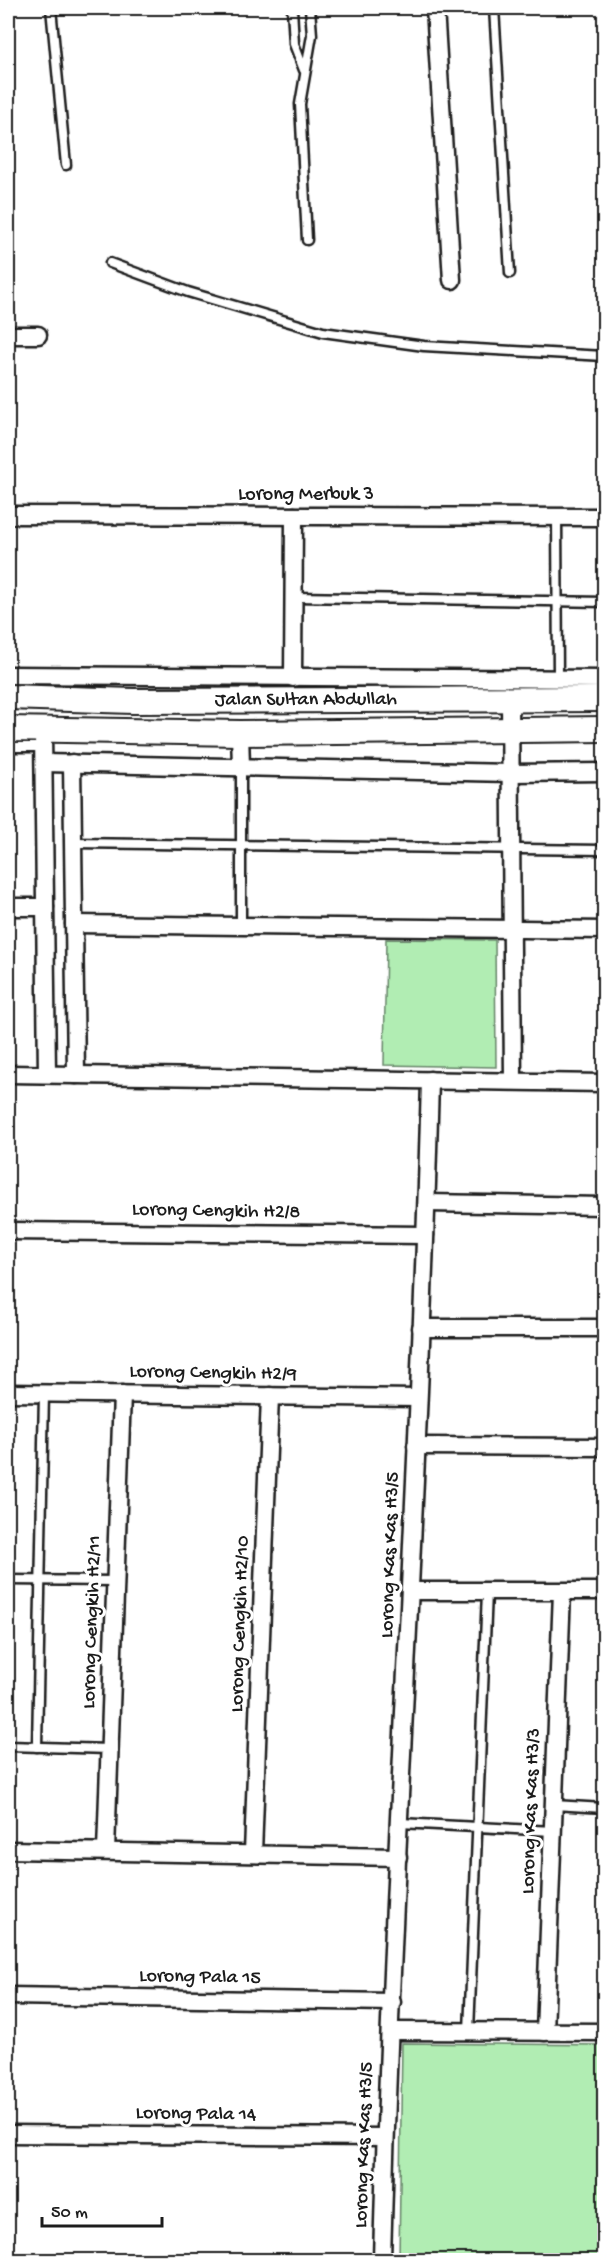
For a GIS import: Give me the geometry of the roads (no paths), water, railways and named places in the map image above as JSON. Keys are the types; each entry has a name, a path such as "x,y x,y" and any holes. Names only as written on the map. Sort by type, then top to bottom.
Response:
{"main road":[{"name":"Jalan Sultan Abdullah","path":"8,697 133,701 604,699"},
{"name":"Jalan Sultan Abdullah","path":"8,729 44,747 240,733 604,729"}],"street":[{"path":"435,8 452,280"},
{"path":"8,335 38,335"},
{"name":"Lorong Merbuk 3","path":"8,515 604,517"},
{"path":"293,678 294,516"},
{"path":"8,675 604,680"},
{"path":"510,699 513,1081"},
{"path":"240,733 241,767"},
{"path":"44,747 72,764 511,773 604,772"},
{"path":"44,747 47,1074"},
{"path":"72,764 76,1075"},
{"path":"8,907 45,908"},
{"path":"75,924 604,930"},
{"path":"8,1074 604,1083"},
{"name":"Lorong Kas Kas H3/5","path":"382,2260 385,2138 392,2031 427,1203 430,1080"},
{"path":"427,1203 604,1206"},
{"name":"Lorong Cengkih H2/8","path":"8,1231 425,1235"},
{"path":"421,1328 604,1328"},
{"name":"Lorong Cengkih H2/9","path":"8,1393 418,1398"},
{"name":"Lorong Cengkih H2/11","path":"106,1851 122,1394"},
{"name":"Lorong Cengkih H2/10","path":"253,1853 270,1396"},
{"path":"416,1446 604,1447"},
{"path":"411,1591 604,1591"},
{"name":"Lorong Kas Kas H3/3","path":"545,2032 562,1592"},
{"path":"8,1850 398,1857"},
{"name":"Lorong Pala 15","path":"8,1996 392,2002"},
{"path":"392,2031 604,2032"},
{"name":"Lorong Pala 14","path":"8,2134 385,2138"}],"lane":[{"path":"51,8 66,165"},
{"path":"291,8 294,44 304,70"},
{"path":"307,240 300,104 304,70 312,35 310,8"},
{"path":"494,8 510,273"},
{"path":"110,262 189,292 323,332 424,345 604,356"},
{"path":"556,516 558,679"},
{"path":"294,597 604,602"},
{"path":"8,747 44,747"},
{"path":"241,767 241,926"},
{"path":"73,843 604,850"},
{"path":"37,1747 44,1393"},
{"path":"8,1580 116,1581"},
{"path":"469,2031 487,1592"},
{"path":"8,1746 110,1749"},
{"path":"554,1805 604,1808"},
{"path":"400,1823 553,1831"}]}
